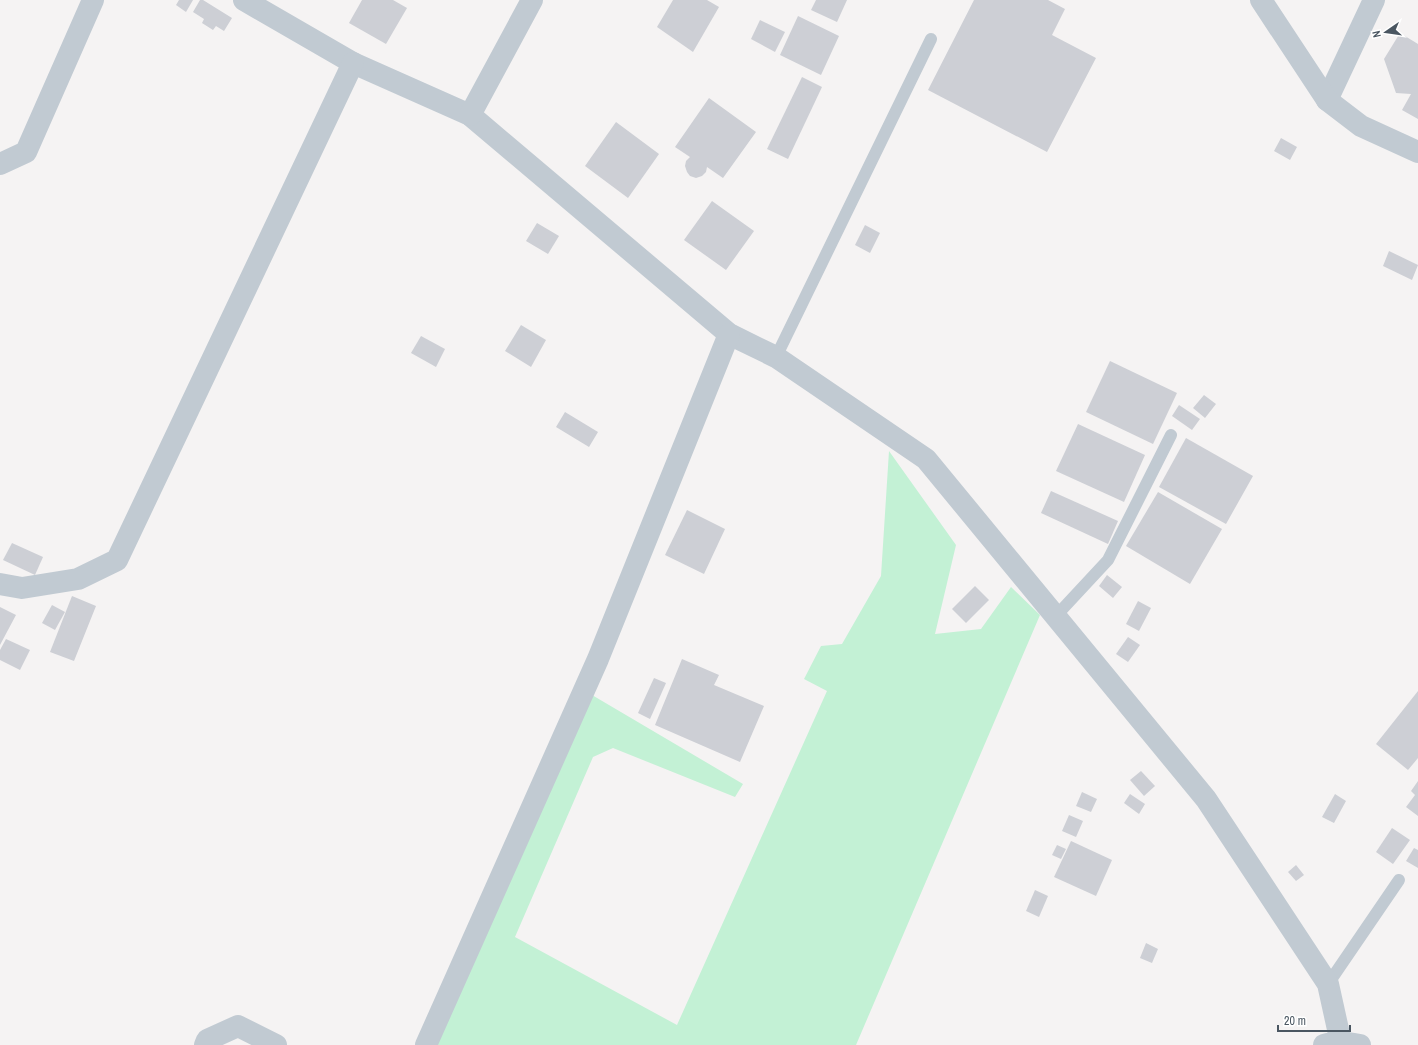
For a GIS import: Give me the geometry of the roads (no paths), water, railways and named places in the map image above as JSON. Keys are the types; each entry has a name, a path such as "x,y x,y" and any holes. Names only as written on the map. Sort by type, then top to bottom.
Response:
{"street":[{"path":"0,164 26,152 93,0"},
{"path":"244,0 353,63 470,115 729,334 776,357 926,459 1206,799 1328,984 1342,1044"},
{"path":"470,115 532,0"},
{"path":"1260,0 1327,100 1361,126 1418,152"},
{"path":"1327,100 1374,0"},
{"path":"0,584 22,588 78,579 117,560 353,63"},
{"path":"426,1045 598,659 729,334"},
{"path":"205,1045 207,1040 238,1026 276,1045"}],"lane":[{"path":"776,357 931,39"},
{"path":"1055,616 1108,560 1171,435"},
{"path":"1328,984 1399,880"}]}
